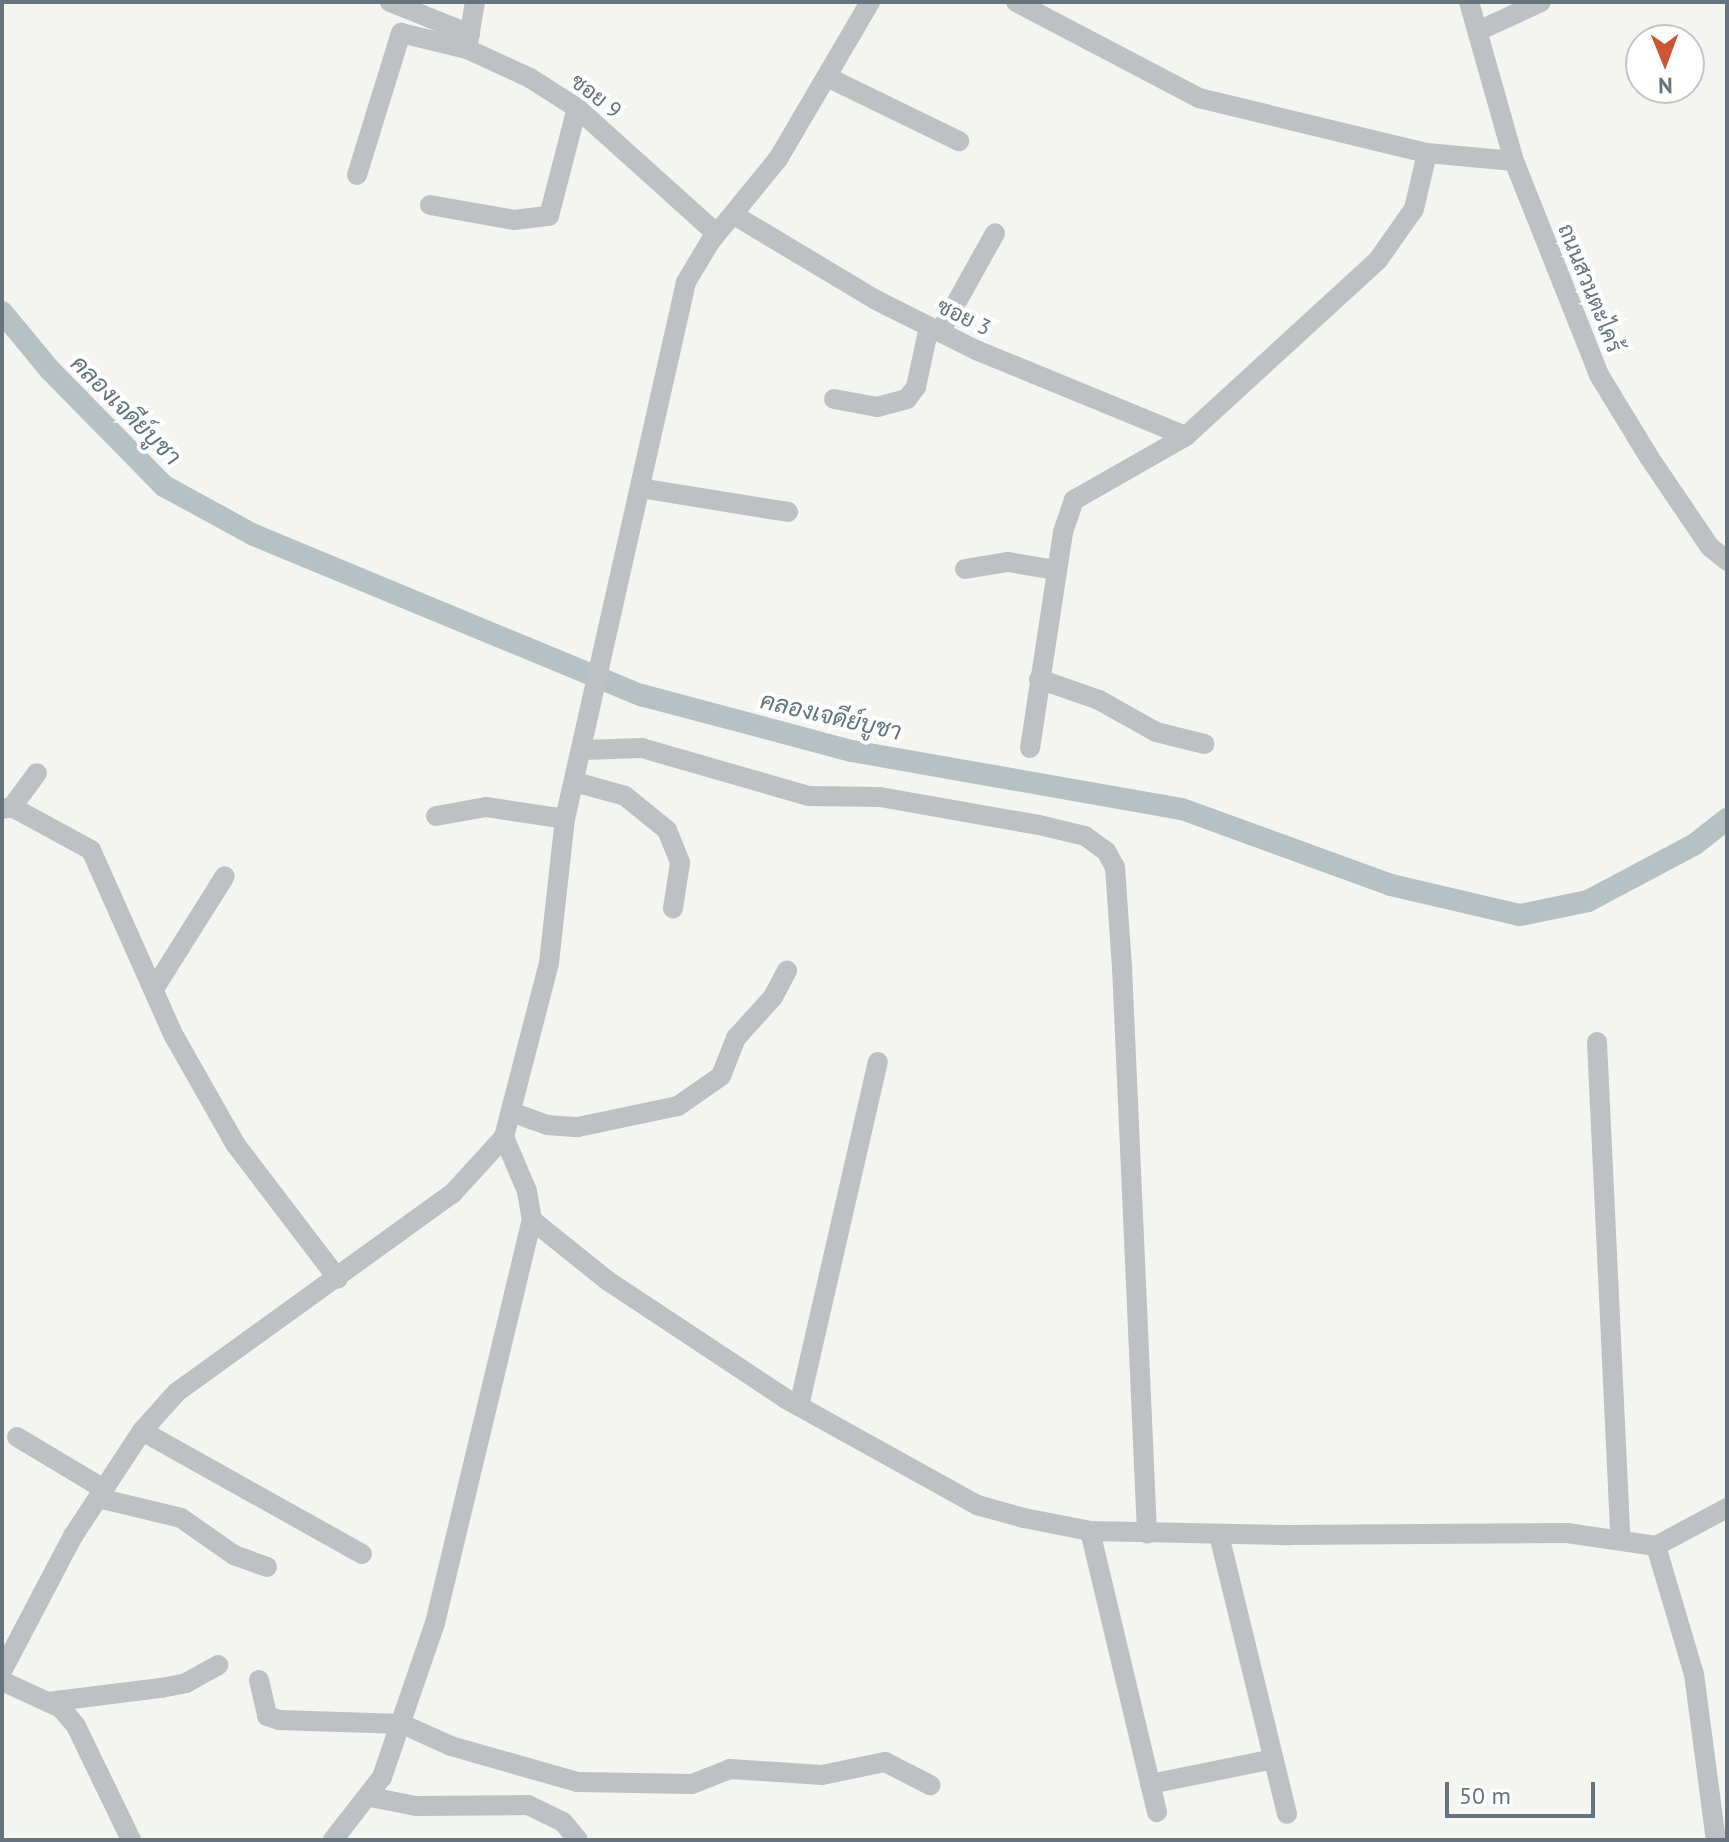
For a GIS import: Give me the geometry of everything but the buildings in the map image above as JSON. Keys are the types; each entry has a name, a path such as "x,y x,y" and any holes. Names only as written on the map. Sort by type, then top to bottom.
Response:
{"street":[{"path":"390,2 468,41"},
{"path":"468,41 475,2"},
{"path":"2,1671 101,1494 142,1431 177,1392 452,1194 504,1137 514,1113 549,963 565,819 592,712 686,282 717,234 778,159 870,2"},
{"path":"1016,2 1199,98 1427,153 1514,161"},
{"name":"ถนนสวนตะไคร้","path":"1469,2 1514,161 1599,375 1649,457 1710,547 1727,561"},
{"path":"1478,31 1541,2"},
{"path":"357,175 401,33 468,41"},
{"name":"ซอย 9","path":"468,41 577,108 717,234"},
{"path":"827,77 959,141"},
{"path":"430,205 514,220 549,216 577,108"},
{"path":"1030,748 1056,570 1074,500 1186,436 1255,378 1402,232 1414,209 1427,153"},
{"name":"ซอย 3","path":"734,215 935,330 1186,436"},
{"path":"834,399 877,407 907,399 916,387 935,330 995,233"},
{"path":"640,488 788,512"},
{"path":"965,569 1008,562 1056,570"},
{"path":"1039,679 1099,700 1156,732 1205,744"},
{"path":"583,750 642,748 808,796 880,797 1039,825 1085,836 1106,851 1115,867 1122,953 1147,1533"},
{"path":"37,773 7,808 91,850 174,1036 236,1145 338,1279"},
{"path":"575,782 625,796 667,830 680,863 673,908"},
{"path":"436,816 486,807 565,819"},
{"path":"154,989 225,876"},
{"path":"514,1113 578,1127 625,1121 678,1106 721,1076 736,1038 773,997 787,971"},
{"path":"1597,1042 1620,1538"},
{"path":"799,1406 878,1062"},
{"path":"333,1840 370,1797 402,1724 435,1623 532,1220 527,1191 504,1137"},
{"path":"532,1220 608,1281 799,1406 977,1505 1090,1531 1219,1535 1567,1533 1620,1538 1656,1546 1727,1508"},
{"path":"142,1431 362,1554"},
{"path":"17,1437 101,1494 181,1518 234,1555 267,1567"},
{"path":"1090,1531 1157,1812"},
{"path":"1219,1535 1287,1814"},
{"path":"1656,1546 1694,1674 1716,1840"},
{"path":"48,1702 186,1683 218,1665"},
{"path":"259,1680 267,1716 279,1720 402,1724 451,1746 577,1782 692,1784 730,1769 822,1775 885,1762 930,1785"},
{"path":"2,1681 61,1708 82,1736 131,1840"},
{"path":"1150,1784 1274,1759"},
{"path":"370,1797 416,1806 528,1805 563,1822 578,1840"}],"waterway":[{"name":"คลองเจดีย์บูชา","path":"2,312 50,370 164,486 254,535 641,695 852,751 1182,809 1391,885 1520,915 1588,901 1695,844 1727,819"}]}
